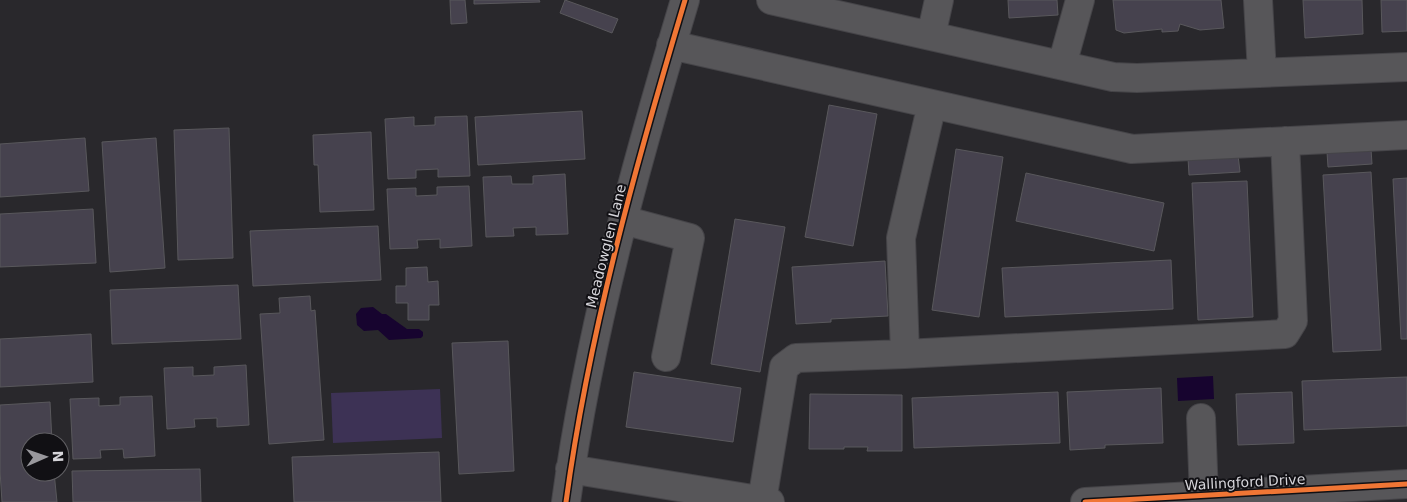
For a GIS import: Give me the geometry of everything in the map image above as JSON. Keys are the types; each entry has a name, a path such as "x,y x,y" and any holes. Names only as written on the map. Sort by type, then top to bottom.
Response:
{"street":[{"name":"Meadowglen Lane","path":"566,502 570,468 604,295 671,45 685,0"},
{"path":"771,0 1113,76 1137,78 1407,67"},
{"path":"931,36 939,0"},
{"path":"1062,65 1080,0"},
{"path":"1258,0 1262,72"},
{"path":"671,45 1132,149 1407,135"},
{"path":"905,354 901,238 932,104"},
{"path":"762,501 784,367 796,358 1285,334 1293,320 1285,141"},
{"path":"623,220 690,238 666,358"},
{"path":"1194,498 1201,418"},
{"path":"570,468 770,502"},
{"name":"Wallingford Drive","path":"1085,502 1194,498 1407,484"}],"shaded area":[{"path":"373,307 407,329 419,329 423,332 423,336 421,338 389,340 378,330 364,331 357,325 356,314 361,308"},
{"path":"1213,376 1214,399 1178,401 1177,378"},
{"path":"440,389 442,438 333,443 331,393"}],"building":[{"path":"450,0 465,0 467,23 451,24"},
{"path":"474,0 539,0 540,2 474,4"},
{"path":"565,0 618,19 612,33 560,13"},
{"path":"1008,0 1057,0 1058,15 1009,18"},
{"path":"1113,0 1221,0 1224,28 1200,30 1180,24 1178,31 1162,32 1162,29 1124,33 1116,30"},
{"path":"1303,0 1362,0 1363,34 1305,38"},
{"path":"1381,0 1407,0 1407,31 1382,32"},
{"path":"829,105 877,114 853,246 805,237"},
{"path":"582,111 585,159 478,165 475,117"},
{"path":"467,116 470,176 438,177 438,169 416,170 416,178 388,179 385,119 414,117 414,126 435,125 435,117"},
{"path":"229,128 233,258 178,260 174,130"},
{"path":"371,132 374,210 320,212 318,165 314,165 313,135"},
{"path":"85,138 89,191 0,197 0,144"},
{"path":"156,138 165,268 110,272 102,142"},
{"path":"956,149 1003,157 979,317 932,310"},
{"path":"1371,149 1372,164 1328,167 1327,152"},
{"path":"1238,155 1240,172 1189,175 1188,158"},
{"path":"1371,172 1381,350 1333,352 1323,175"},
{"path":"1026,173 1164,203 1154,251 1016,221"},
{"path":"565,174 568,234 536,235 536,227 513,228 514,236 486,237 483,177 511,176 512,184 533,184 533,176"},
{"path":"1407,178 1407,339 1401,339 1393,179"},
{"path":"1247,181 1253,317 1198,320 1192,183"},
{"path":"469,186 472,246 440,248 440,239 417,240 418,248 390,249 387,189 416,188 416,196 437,195 437,187"},
{"path":"93,209 96,263 0,267 0,214"},
{"path":"735,219 785,227 760,372 711,364"},
{"path":"378,226 381,280 253,286 250,231"},
{"path":"1171,260 1173,309 1005,317 1002,268"},
{"path":"885,261 888,316 831,319 831,322 796,324 792,267"},
{"path":"427,267 428,282 438,281 439,305 429,305 429,320 408,320 408,303 396,303 396,286 406,286 406,268"},
{"path":"238,285 241,339 112,344 110,290"},
{"path":"310,296 311,311 315,310 324,440 269,444 260,314 280,313 279,298"},
{"path":"91,334 93,382 0,387 0,339"},
{"path":"508,341 514,471 459,474 452,343"},
{"path":"246,365 249,425 217,427 217,418 194,419 195,427 167,429 164,368 193,367 193,376 214,375 214,367"},
{"path":"634,372 741,388 733,442 626,427"},
{"path":"1407,377 1407,426 1304,430 1302,381"},
{"path":"1161,388 1163,443 1105,445 1105,448 1070,450 1067,392"},
{"path":"1058,392 1060,443 914,448 912,398"},
{"path":"1292,392 1294,443 1238,445 1236,394"},
{"path":"810,394 902,395 902,451 867,451 868,447 809,449"},
{"path":"152,396 155,456 124,458 123,449 100,450 101,458 73,459 70,399 99,398 99,406 120,405 120,397"},
{"path":"50,402 52,432 20,432 20,482 55,482 57,502 2,502 0,405"},
{"path":"439,452 441,502 294,502 292,457"},
{"path":"200,469 201,502 73,502 72,471"}],"cycle path":[{"path":"566,502 587,375 601,312 632,186 685,0"},
{"path":"1085,502 1407,484"}]}
